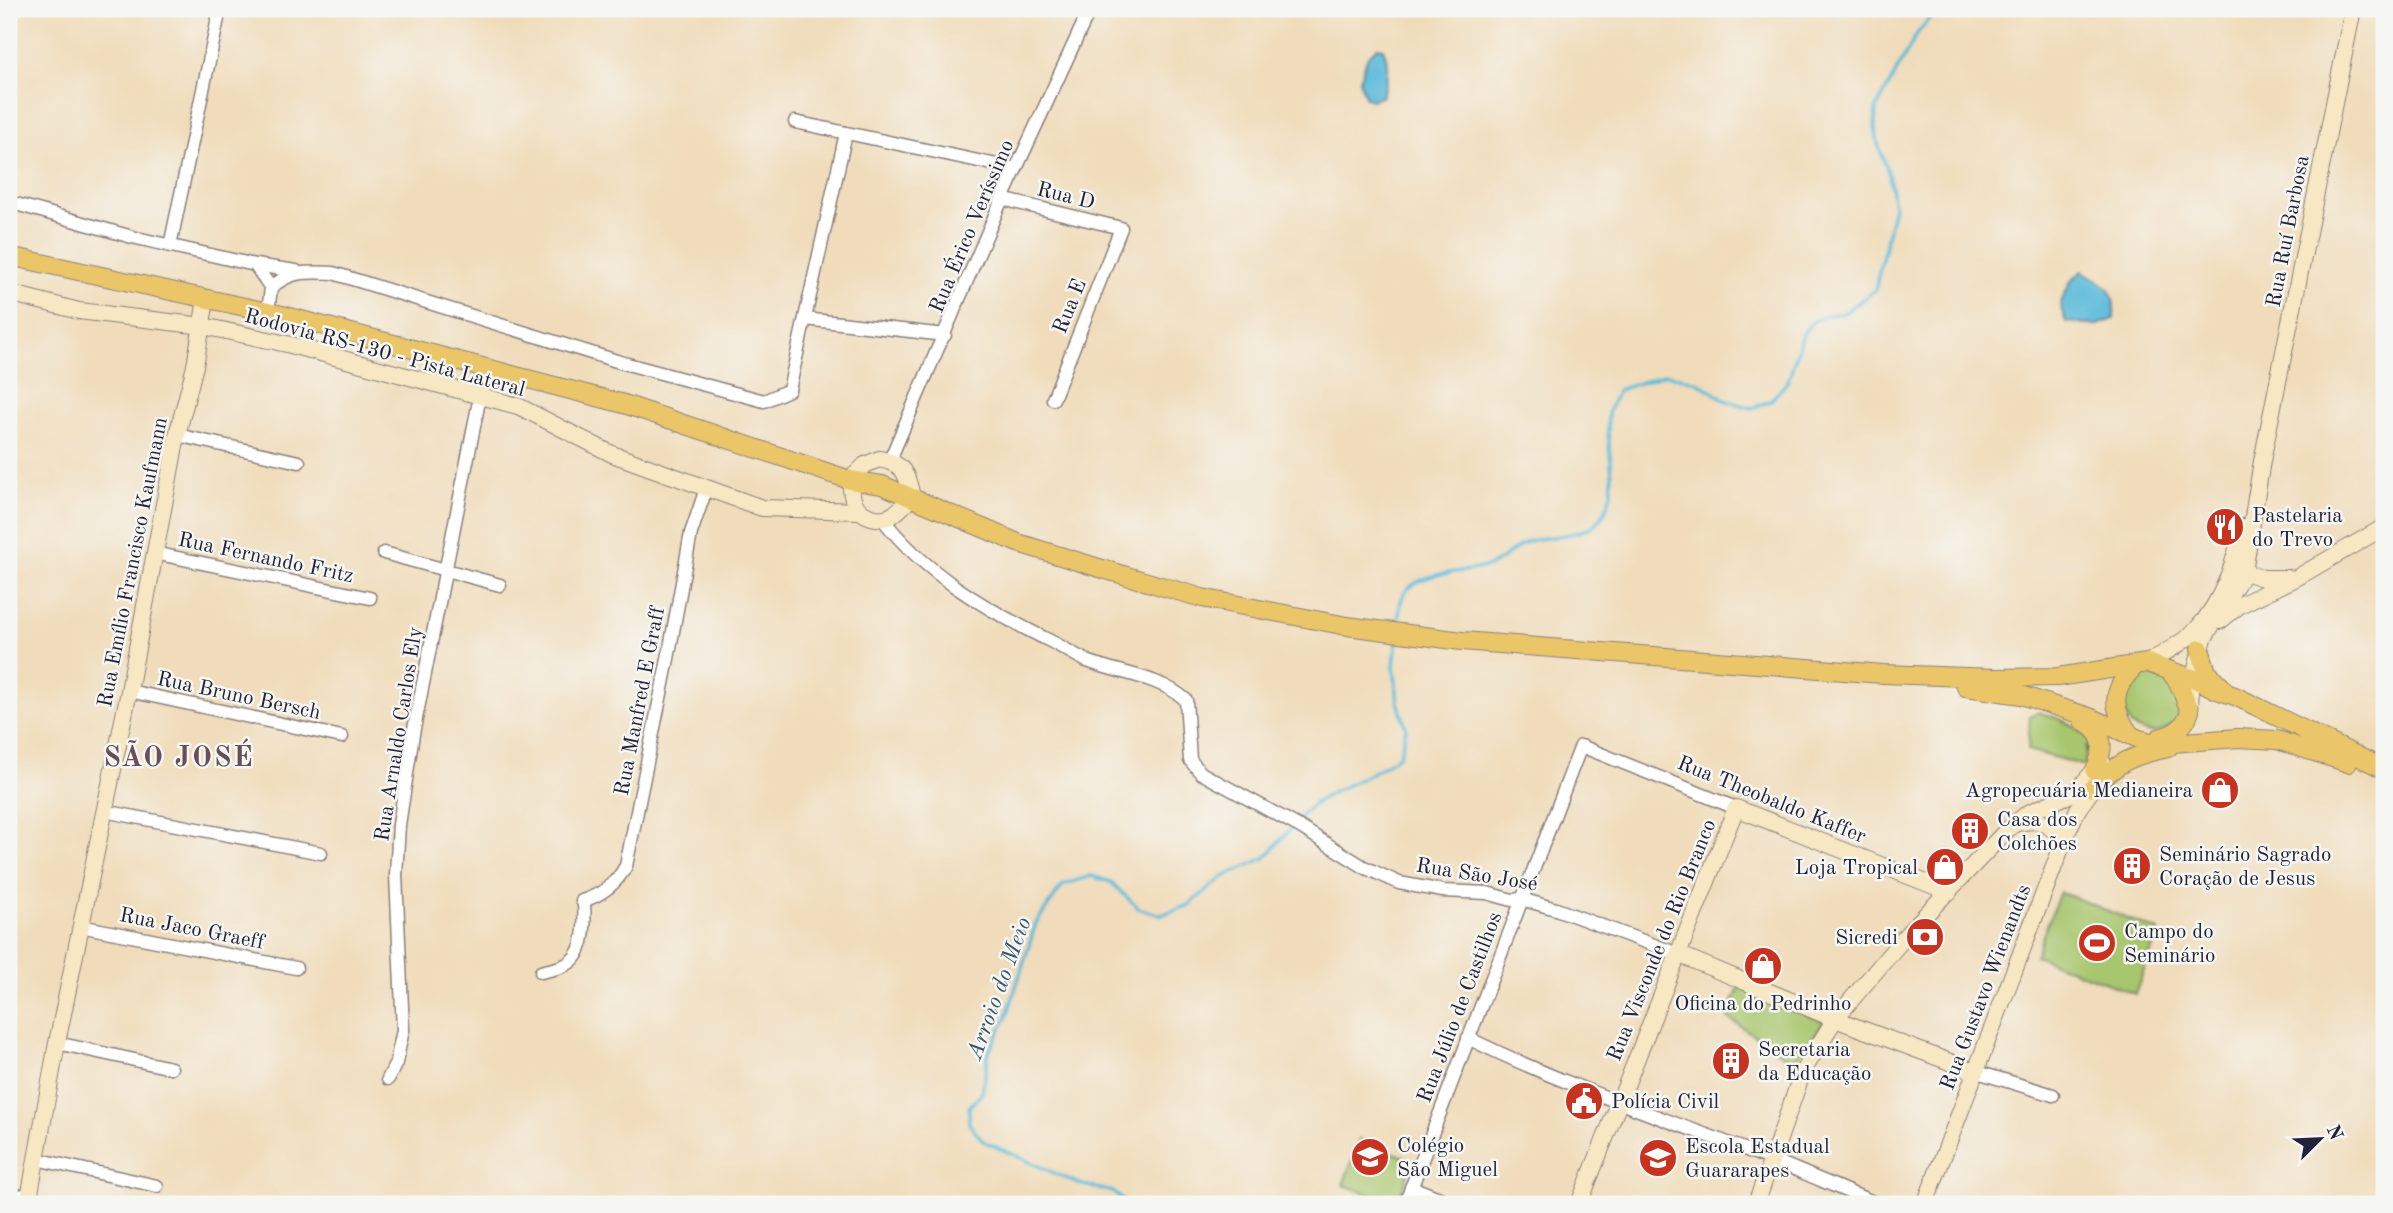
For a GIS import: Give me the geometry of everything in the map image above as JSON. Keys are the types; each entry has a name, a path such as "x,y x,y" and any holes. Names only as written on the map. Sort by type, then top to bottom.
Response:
{"main road":[{"path":"9,256 268,312 624,404 850,480 882,485 1018,543 1202,598 1347,625 1436,638 1629,656 1883,674 2058,677 2141,664 2194,678 2217,691 2235,696"},
{"path":"2200,649 2207,672 2235,696 2384,769"},
{"path":"2130,734 2119,716 2116,692 2119,684 2141,664"},
{"path":"2149,741 2171,736 2181,729 2190,711 2183,691 2169,670"},
{"path":"1883,674 2021,695 2159,744 2238,737 2277,740 2384,777"},
{"path":"2062,708 2098,733 2102,743 2091,780"},
{"path":"2091,780 2130,757 2211,739"}],"street":[{"path":"170,246 220,9"},
{"name":"Rua Érico Veríssimo","path":"894,461 892,455 1002,199 1090,9"},
{"name":"Rua Ruí Barbosa","path":"2244,572 2262,461 2353,9"},
{"path":"795,122 1016,169"},
{"path":"9,202 132,237 255,265 300,272 333,273 620,362 764,401 789,390 846,133"},
{"name":"Rua D","path":"1002,199 1121,228"},
{"name":"Rua E","path":"1053,399 1121,228"},
{"path":"255,265 271,288"},
{"path":"268,312 271,288 282,278 300,272"},
{"name":"Rodovia RS-130 - Pista Lateral","path":"9,293 79,311 202,326 287,344 518,406 612,454 762,508 860,511 870,517 882,519"},
{"name":"Rua Emílio Francisco Kaufmann","path":"29,1199 80,926 206,299"},
{"path":"806,319 945,335"},
{"name":"Rua Arnaldo Carlos Ely","path":"388,1079 396,1063 403,1030 396,875 399,825 413,734 480,396"},
{"path":"177,435 299,462"},
{"path":"860,511 854,502 850,480 865,464 879,459 894,461 907,475 912,497 892,515 882,519"},
{"name":"Rua Ruí Barbosa","path":"2208,621 2232,567 2262,461"},
{"name":"Rua Manfred E Graff","path":"541,972 565,966 575,958 584,932 583,901 604,892 621,876 626,866 691,533 706,489"},
{"name":"Rua São José","path":"882,519 900,542 924,563 961,592 1010,621 1088,661 1173,688 1186,700 1190,760 1201,773 1300,827 1364,867 1399,883 1443,891 1487,892 1556,909 1678,954 1835,1019 1975,1071 2053,1095"},
{"path":"2141,664 2175,646 2208,621 2298,577 2384,527"},
{"name":"Rua Fernando Fritz","path":"155,553 370,598"},
{"path":"384,553 500,585"},
{"path":"2190,711 2191,688 2208,621 2235,578 2244,572 2279,580 2298,577"},
{"name":"Rua Bruno Bersch","path":"129,691 342,737"},
{"path":"2091,780 2108,747 2116,692"},
{"path":"1756,1204 1802,1071 1835,1019 1908,933 2015,823 2045,805 2076,792 2117,758 2149,741"},
{"name":"Rua Theobaldo Kaffer","path":"1581,746 1949,892"},
{"name":"Rua Júlio de Castilhos","path":"1405,1204 1581,746"},
{"name":"Rua Gustavo Wienandts","path":"1925,1204 2064,840 2091,780"},
{"name":"Rua Visconde do Rio Branco","path":"1579,1204 1736,808"},
{"path":"104,811 321,853"},
{"path":"2015,823 2034,820 2047,824 2064,840"},
{"name":"Rua Jaco Graeff","path":"80,926 296,968"},
{"path":"1468,1038 1619,1103 1772,1160 1878,1204"},
{"path":"57,1043 171,1068"},
{"path":"36,1159 157,1186"},
{"path":"1411,1187 1455,1204"},
{"path":"9,1198 29,1199"}],"green space":[{"path":"2148,672 2162,673 2182,692 2180,719 2157,733 2131,726 2121,701 2135,677"},
{"path":"2037,712 2066,722 2090,741 2089,755 2086,746 2085,766 2028,750 2030,716"},
{"name":"Campo do Seminário","path":"2060,892 2159,931 2135,994 2035,956"},
{"path":"1740,985 1824,1022 1794,1062 1727,1017"},
{"path":"1360,1140 1413,1160 1397,1204 1343,1185"}],"water":[{"path":"1377,47 1383,48 1387,72 1381,97 1372,100 1366,98 1359,80 1368,56"},
{"path":"2082,271 2108,289 2113,300 2114,319 2098,325 2066,322 2060,305 2071,281"}],"waterway":[{"name":"Arroio do Meio","path":"1398,626 1402,597 1416,583 1436,575 1489,566 1525,543 1577,532 1594,525 1600,519 1611,495 1608,415 1618,390 1666,374 1697,382 1727,401 1752,408 1770,401 1788,381 1803,334 1812,322 1827,315 1844,313 1875,290 1894,206 1889,175 1875,128 1876,109 1917,34 1937,9"},
{"name":"Arroio do Meio","path":"1297,821 1321,799 1400,755 1406,728 1398,701 1394,667 1397,637"},
{"name":"Arroio do Meio","path":"1127,1204 1113,1192 1079,1184 983,1141 969,1124 969,1107 982,1093 989,1051 1006,1019 1036,923 1063,885 1091,876 1111,882 1138,908 1161,915 1189,905 1223,877 1265,858 1292,827"}],"place":[{"name":"Pastelaria do Trevo","path":"2225,527"},
{"name":"Agropecuária Medianeira","path":"2220,790"},
{"name":"Casa dos Colchões","path":"1970,831"},
{"name":"Seminário Sagrado Coração de Jesus","path":"2132,866"},
{"name":"Loja Tropical","path":"1945,867"},
{"name":"Sicredi","path":"1925,937"},
{"name":"Campo do Seminário","path":"2097,943"},
{"name":"Oficina do Pedrinho","path":"1763,966"},
{"name":"Secretaria da Educação","path":"1731,1061"},
{"name":"Polícia Civil","path":"1584,1101"},
{"name":"Colégio São Miguel","path":"1370,1157"},
{"name":"Escola Estadual Guararapes","path":"1658,1158"}],"district":[{"name":"SÃO JOSÉ","path":"179,756"}]}
